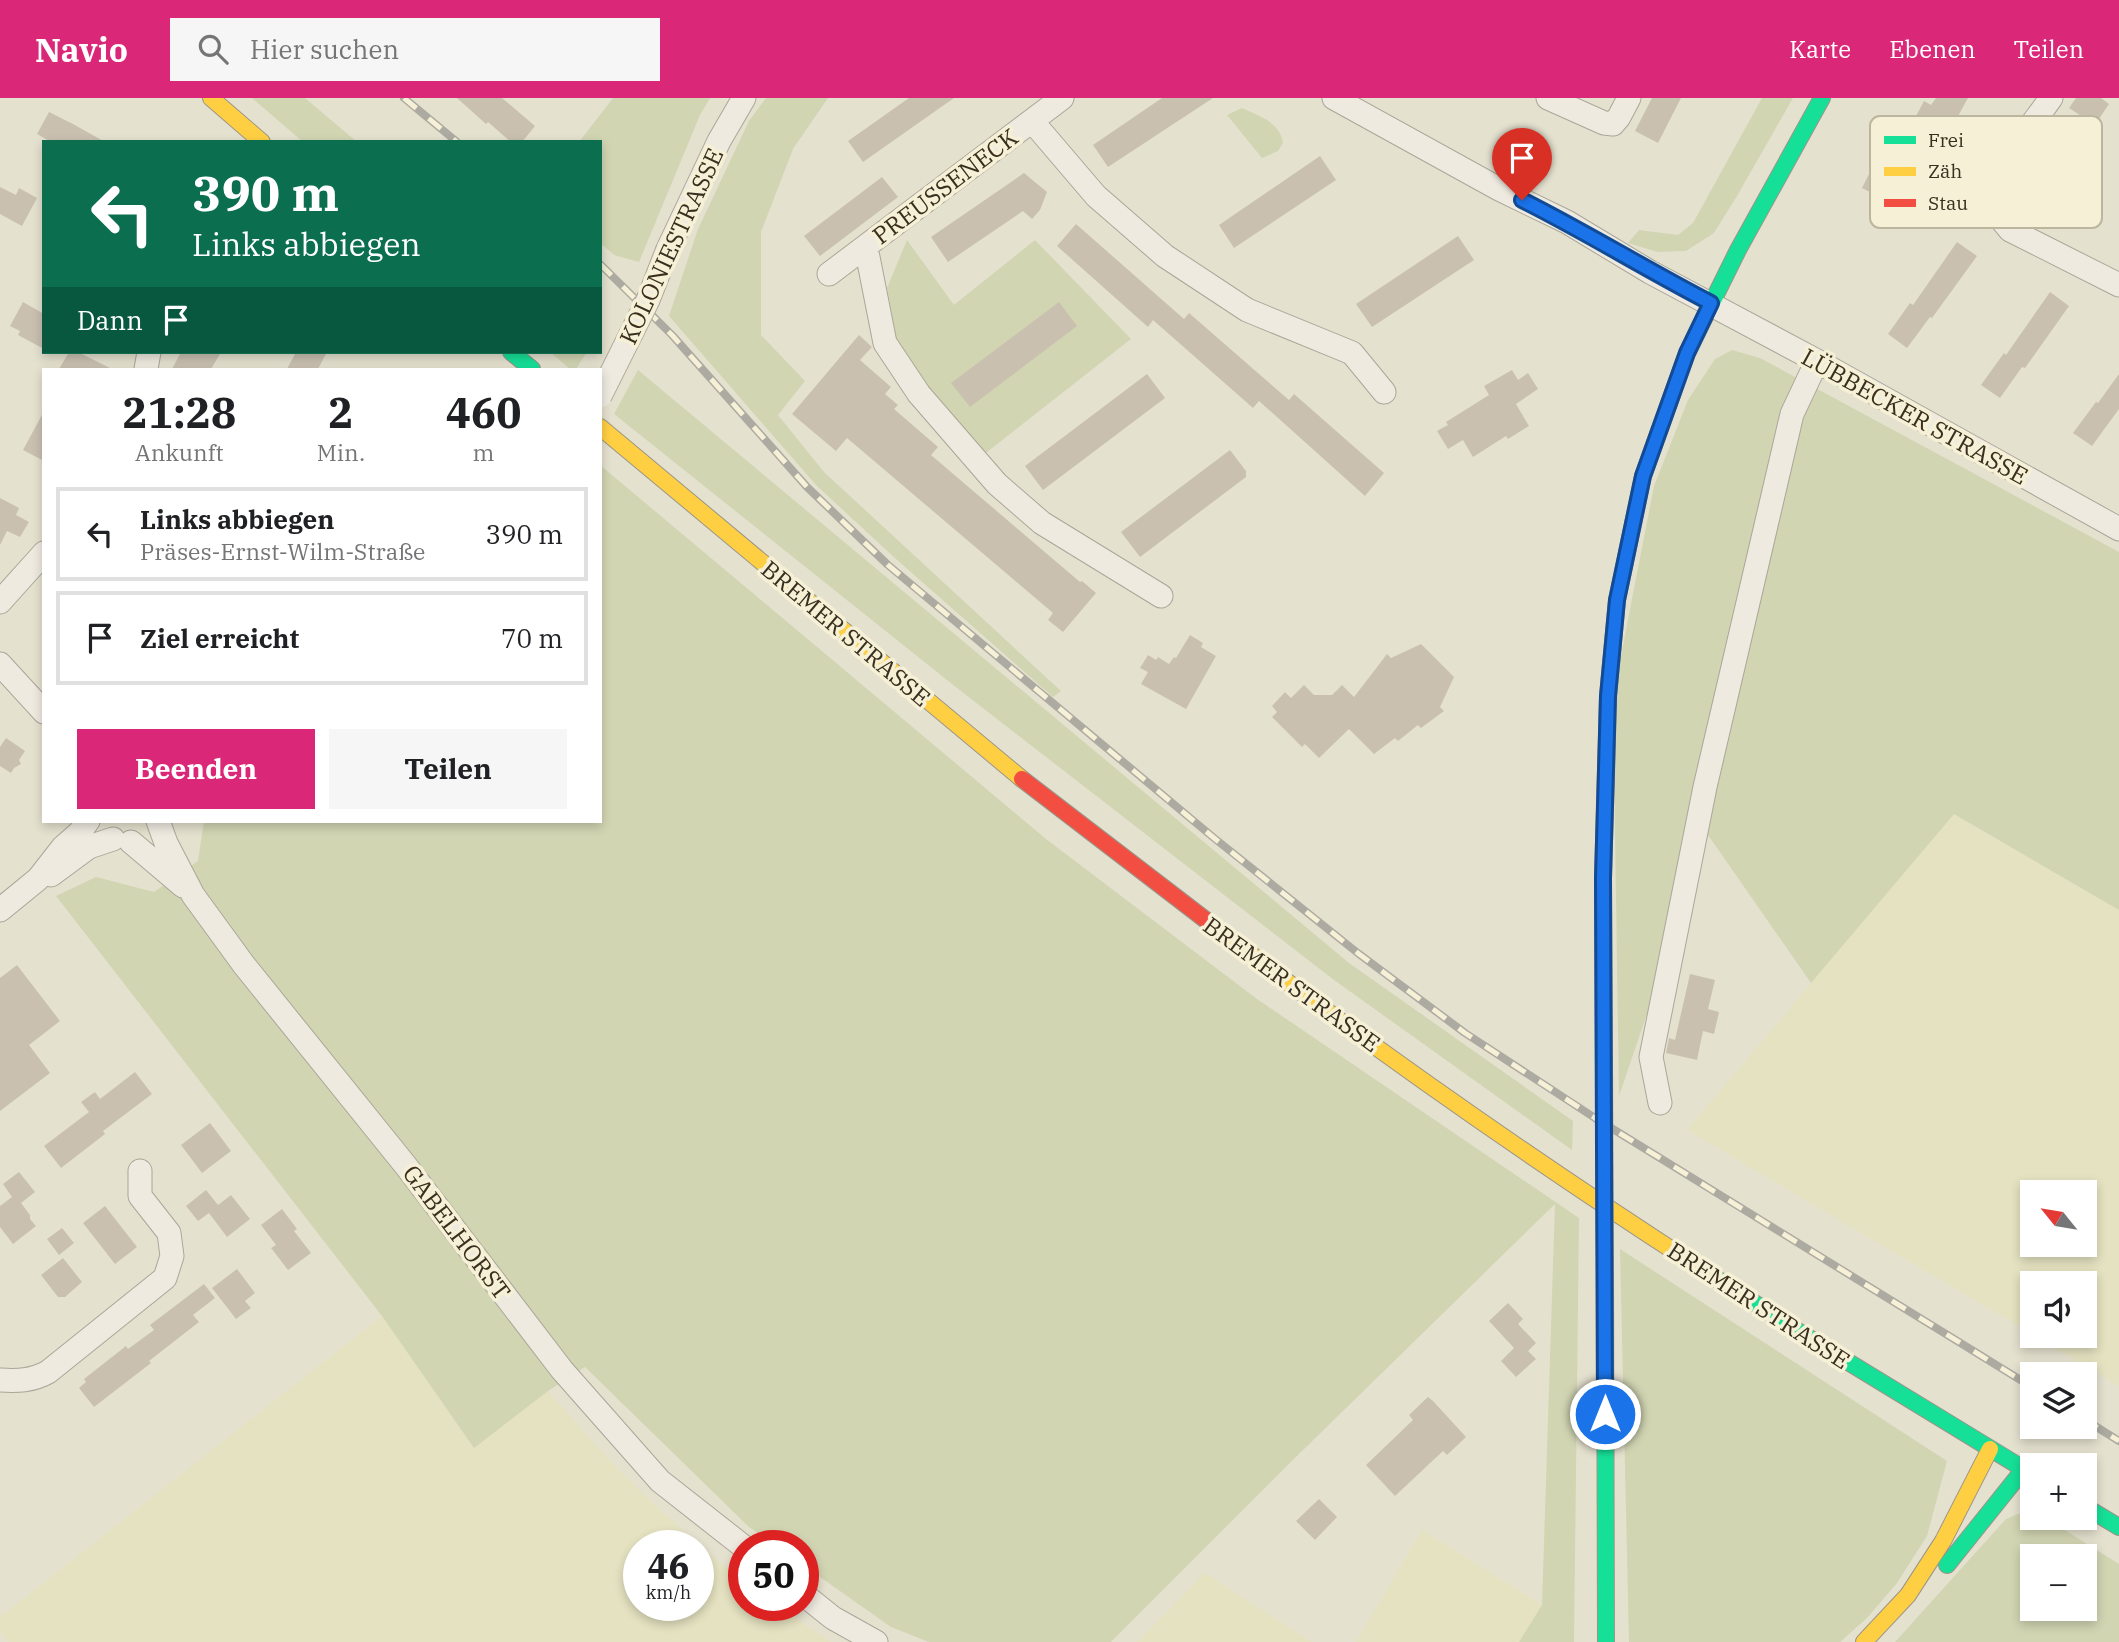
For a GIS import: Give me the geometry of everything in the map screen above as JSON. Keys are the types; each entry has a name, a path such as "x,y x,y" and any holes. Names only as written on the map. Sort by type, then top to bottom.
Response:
{"main road":[{"path":"211,98 260,140"},
{"path":"1605,1642 1603,864 1608,696 1617,600 1643,476 1687,353 1738,250 1822,98"},
{"path":"513,354 531,368"},
{"name":"BREMER STRASSE","path":"602,429 1022,779 1280,977 1408,1070 1641,1230 1804,1335 2020,1466"},
{"path":"1864,1642 1908,1595 1943,1541 1990,1448"},
{"path":"1880,1642 2020,1479"},
{"path":"2097,1514 2119,1527"}],"street":[{"name":"KOLONIESTRASSE","path":"602,392 648,300 668,248 719,141 744,98"},
{"name":"PREUSSENECK","path":"829,274 1062,98"},
{"name":"LÜBBECKER STRASSE","path":"1334,98 1499,189 1567,222 1650,271 2119,529"},
{"path":"1548,98 1604,123 1613,124 1629,98"},
{"path":"2039,116 2051,98"},
{"path":"1032,121 1096,196 1165,256 1247,310 1352,353 1384,392"},
{"path":"2008,228 2119,285"},
{"path":"866,247 885,343 919,394 997,484 1042,523 1161,596"},
{"path":"1660,1103 1651,1057 1705,788 1793,414 1817,361"},
{"path":"0,602 42,555"},
{"path":"0,664 42,710"},
{"path":"0,910 38,879 87,823"},
{"name":"GABELHORST","path":"97,823 103,832 122,840 193,895"},
{"path":"38,879 52,874 89,847 143,838 157,823"},
{"name":"GABELHORST","path":"159,823 193,895 244,965 406,1166 562,1370 660,1480 728,1534"},
{"path":"0,1380 21,1381 48,1372 165,1279 172,1256 169,1233 140,1196 140,1171"},
{"path":"819,1607 833,1618 876,1642"}],"shaded area":[{"path":"1954,814 2119,910 2119,1386 2097,1373 2097,1362 2079,1362 2055,1348 2097,1348 2097,1271 2020,1271 2020,1327 1687,1130"},
{"path":"382,1316 473,1447 548,1391 613,1464 683,1530 623,1530 623,1621 714,1621 714,1558 728,1569 728,1621 800,1621 831,1642 8,1642 0,1631 0,1617"},
{"path":"1422,1530 1542,1605 1519,1642 1356,1642"},
{"path":"1205,1573 1312,1642 1137,1642"}],"green space":[{"path":"252,98 305,98 355,140 301,140"},
{"path":"613,98 710,98 700,115 639,262 614,255 602,245 602,140 581,140"},
{"path":"766,98 828,98 793,149 761,232 761,335 805,381 778,415 824,472 1061,691 1053,697 816,485 669,316 698,229 749,121"},
{"path":"1762,98 1793,98 1714,233 1686,251 1658,252 1628,243 1639,230 1678,235 1693,223"},
{"path":"1242,108 1268,121 1278,130 1283,143 1278,151 1262,158 1227,115"},
{"path":"907,240 954,305 1035,240 1131,339 982,456 925,386 897,342 887,288"},
{"path":"1732,350 1760,358 2119,552 2119,910 1954,814 1811,983 1708,835 1619,1096 1613,697 1654,486 1688,400 1715,359"},
{"path":"552,354 586,354 577,368 569,368"},
{"path":"638,370 1349,963 1573,1121 1572,1150 1334,980 957,688 614,414"},
{"path":"602,467 1046,839 1257,999 1579,1218 1574,1642 1519,1642 1542,1605 1555,1204 1111,1642 929,1642 891,1627 819,1576 819,1530 754,1530 749,1527 585,1367 548,1391 474,1448 382,1316 56,896 96,877 154,892 198,861 204,823 602,823"},
{"path":"1620,1249 1947,1461 1927,1536 1897,1583 1867,1618 1840,1642 1629,1642"},
{"path":"2020,1513 2020,1530 2065,1530 2087,1544 2020,1544 2020,1621 2097,1621 2097,1550 2119,1564 2119,1642 1895,1642 2006,1519"}],"building":[{"path":"457,98 502,98 535,126 524,140 509,140 488,122 486,124"},
{"path":"909,98 954,98 863,162 848,141"},
{"path":"1162,98 1213,98 1108,167 1093,145"},
{"path":"1652,98 1681,98 1658,143 1635,131"},
{"path":"1936,98 1968,98 1958,116 1916,116 1924,101 1931,105"},
{"path":"2076,98 2101,98 2109,104 2101,116 2081,116 2069,108"},
{"path":"49,112 101,140 48,140 37,134"},
{"path":"1320,156 1336,180 1234,248 1219,225"},
{"path":"1870,172 1870,192 1862,188"},
{"path":"1024,173 1047,192 1040,210 1032,219 1023,211 948,262 931,237"},
{"path":"882,177 898,197 820,256 804,236"},
{"path":"0,187 16,195 19,188 37,198 22,226 0,214"},
{"path":"1076,224 1184,319 1189,313 1289,400 1294,394 1384,473 1365,496 1259,401 1253,408 1153,320 1148,327 1057,246"},
{"path":"1458,236 1474,260 1372,327 1356,304"},
{"path":"1957,242 1977,256 1907,348 1888,334 1910,303 1913,305"},
{"path":"2050,292 2069,306 2000,398 1981,385 2004,353 2006,355"},
{"path":"23,302 42,313 42,348 18,335 20,331 10,326"},
{"path":"1059,302 1077,326 970,407 951,383"},
{"path":"859,335 872,347 860,360 891,387 885,394 898,405 894,409 938,447 931,455 1096,593 1063,632 1048,620 1053,613 847,438 836,451 792,414"},
{"path":"68,354 82,354 110,368 60,368"},
{"path":"180,354 220,354 212,368 173,368"},
{"path":"295,354 326,354 319,368 288,368"},
{"path":"1512,370 1518,380 1528,373 1538,389 1516,404 1529,426 1508,439 1506,436 1473,457 1463,440 1448,449 1437,431 1448,425 1446,422 1489,395 1484,386"},
{"path":"1147,374 1165,398 1043,490 1025,466"},
{"path":"2119,374 2119,409 2092,446 2073,433"},
{"path":"42,415 42,460 23,450"},
{"path":"1230,450 1246,471 1246,477 1140,557 1121,532"},
{"path":"0,498 19,508 16,515 29,522 20,537 7,531 0,545"},
{"path":"1190,635 1203,643 1201,647 1216,656 1186,709 1141,684 1148,672 1140,668 1148,655 1156,660 1158,657 1169,664 1176,658"},
{"path":"1421,644 1454,677 1440,707 1444,711 1421,728 1418,725 1398,741 1395,738 1374,754 1349,729 1319,758 1305,744 1302,747 1272,717 1277,712 1272,706 1285,692 1291,698 1304,685 1314,695 1332,695 1342,685 1354,697 1387,654 1391,658"},
{"path":"6,738 25,751 19,760 21,764 11,773 0,766 0,747"},
{"path":"17,965 60,1021 29,1045 50,1073 0,1111 0,978"},
{"path":"1690,974 1715,980 1708,1009 1719,1012 1714,1034 1703,1031 1697,1060 1666,1053 1669,1038 1675,1040"},
{"path":"135,1072 152,1094 103,1131 105,1134 61,1168 44,1146 89,1112 81,1102 95,1092 100,1099"},
{"path":"210,1123 231,1151 202,1173 181,1145"},
{"path":"19,1172 35,1192 21,1203 36,1226 13,1244 0,1227 0,1206 12,1197 3,1184"},
{"path":"206,1190 218,1205 231,1195 250,1219 227,1237 209,1213 198,1221 186,1206"},
{"path":"105,1206 137,1247 115,1264 83,1223"},
{"path":"282,1209 311,1253 288,1270 271,1248 276,1245 261,1225"},
{"path":"62,1228 74,1243 59,1255 47,1239"},
{"path":"63,1258 82,1282 65,1297 58,1297 41,1275"},
{"path":"237,1269 255,1293 245,1301 251,1308 236,1319 212,1288"},
{"path":"204,1284 215,1298 193,1315 199,1322 94,1407 79,1388 86,1382 84,1379 126,1346 128,1349 154,1330 150,1325"},
{"path":"1508,1303 1523,1319 1518,1324 1536,1343 1528,1351 1536,1359 1516,1377 1501,1361 1514,1348 1489,1321"},
{"path":"1428,1397 1466,1437 1447,1455 1443,1451 1395,1496 1366,1465 1413,1420 1409,1415"},
{"path":"1319,1499 1337,1517 1315,1540 1296,1521"}],"railway":[{"path":"404,98 455,140"},
{"path":"602,266 672,335 807,487 888,565 1214,838 1359,954 1465,1033 1595,1118 2020,1380"},
{"path":"2097,1427 2119,1441"}],"traffic: fast":[{"path":"1607,736 1617,600 1643,476 1687,353 1738,250 1822,98"},
{"path":"513,354 531,368"},
{"path":"1703,1270 2020,1467"},
{"path":"1605,1274 1606,1642"},
{"path":"1947,1565 2020,1474"},
{"path":"2097,1514 2119,1527"}],"traffic: slow":[{"path":"211,98 260,140"},
{"path":"602,429 1022,779"},
{"path":"1224,934 1460,1106 1703,1270"},
{"path":"1604,1067 1605,1274"},
{"path":"1864,1642 1908,1595 1943,1541 1990,1449"}],"traffic: jam":[{"path":"1604,1067 1603,878 1607,736"},
{"path":"1022,779 1224,934"}],"route":[{"path":"1522,200 1567,222 1711,303 1687,353 1643,476 1617,600 1608,696 1603,878 1605,1414"}]}
